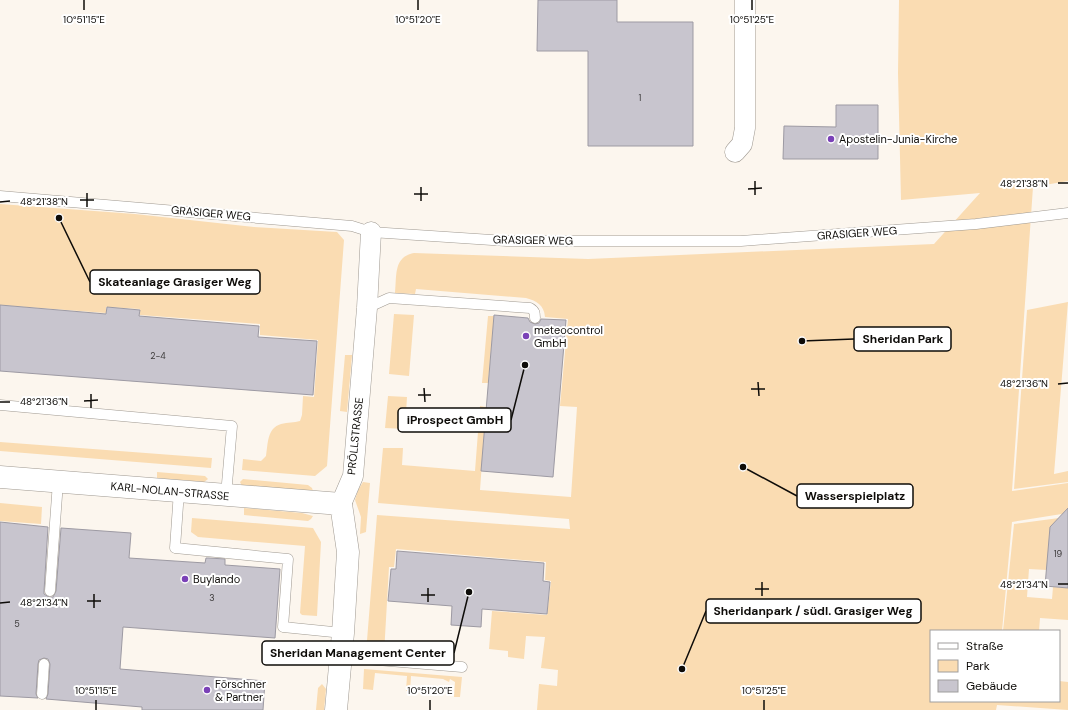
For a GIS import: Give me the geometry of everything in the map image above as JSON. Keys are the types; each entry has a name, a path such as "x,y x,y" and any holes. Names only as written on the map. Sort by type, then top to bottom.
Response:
{"street":[{"path":"735,152 742,144 745,128 745,0"},
{"name":"PRÖLLSTRASSE","path":"341,504 353,476 367,308 371,232"},
{"name":"KARL-NOLAN-STRASSE","path":"0,477 341,504"},
{"path":"336,710 348,552 341,504"}],"lane":[{"name":"GRASIGER WEG","path":"0,196 352,226 371,232 507,241 741,241 976,224 1068,213"},
{"path":"367,308 389,298 523,307 534,310 535,318"},
{"path":"0,405 232,426 226,495"},
{"path":"50,591 58,482"},
{"path":"179,491 175,548 288,559 283,627 343,633"},
{"path":"341,657 462,667"},
{"path":"42,694 44,664"}],"green space":[{"path":"899,0 1068,0 1068,181 1033,187 1012,491 1068,483 1068,513 1012,522 1002,630 930,630 930,702 1060,702 1060,681 1068,682 1068,710 997,705 996,710 537,710 539,684 557,686 558,670 541,668 545,637 526,636 524,659 508,657 508,651 489,649 492,611 547,615 551,581 545,580 546,562 396,549 394,567 389,567 384,654 366,653 377,515 570,529 569,519 378,503 383,448 403,448 402,465 475,471 480,406 486,407 480,490 571,497 577,407 560,406 568,319 545,317 543,309 539,304 526,298 416,289 415,294 395,293 397,268 402,259 407,255 414,253 588,259 934,244 980,193 901,200 898,73"},
{"path":"0,204 135,214 254,227 337,232 344,240 327,466 315,476 242,470 243,459 261,461 266,456 269,437 276,426 284,423 300,421 302,415 303,396 314,397 318,340 260,335 260,324 140,315 140,309 106,307 106,313 0,305"},
{"path":"1068,302 1054,474 1068,471 1068,482 1014,489 1027,310"},
{"path":"394,314 414,315 409,376 389,374"},
{"path":"488,316 494,316 488,383 482,383"},
{"path":"345,355 352,355 347,412 340,411"},
{"path":"388,396 407,397 405,429 385,428"},
{"path":"0,442 212,458 211,468 0,451"},
{"path":"157,472 205,476 208,479 204,482 157,478"},
{"path":"243,479 308,485 313,491 242,486 240,482"},
{"path":"363,482 370,483 366,532 360,534 361,517 355,500 358,490"},
{"path":"0,503 42,507 41,524 0,521"},
{"path":"244,508 302,513 313,516 308,521 244,515"},
{"path":"192,518 313,528 321,542 317,616 302,615 300,613 305,546 198,537 191,532"},
{"path":"1059,518 1053,526 1061,532 1050,531 1047,570 1029,569 1027,597 1052,599 1053,587 1068,588 1068,620 1040,618 1039,630 1003,630 1014,524"},
{"path":"364,669 462,677 460,697 454,697 455,682 450,679 449,682 443,679 411,676 410,691 406,691 407,676 375,673 373,690 363,689"},
{"path":"322,684 326,689 324,710 316,710 318,688"}],"building":[{"path":"538,0 617,0 617,22 693,22 693,146 588,146 588,51 537,51"},
{"name":"Apostelin-Junia-Kirche","path":"836,105 878,105 878,159 783,159 784,126 836,127"},
{"path":"0,305 106,314 107,307 140,310 139,316 259,326 258,337 317,341 313,395 0,371"},
{"path":"494,315 528,318 530,322 535,324 539,323 541,319 566,320 553,477 481,471"},
{"path":"1068,508 1068,588 1045,586 1050,527"},
{"path":"0,522 48,527 44,594 49,597 53,597 56,591 61,528 131,533 129,558 205,563 206,558 225,559 225,565 280,569 275,638 123,627 120,669 265,681 263,710 142,710 142,707 46,699 48,694 50,664 48,659 44,658 39,660 38,664 36,694 38,698 0,696"},
{"path":"397,551 544,563 543,581 550,582 547,614 482,609 481,627 451,625 452,606 388,601 391,569 396,569"}],"place":[{"name":"Apostelin-Junia-Kirche","path":"831,139"},
{"name":"Skateanlage Grasiger Weg","path":"59,218"},
{"name":"meteocontrol GmbH","path":"526,336"},
{"name":"Sheridan Park","path":"802,341"},
{"name":"iProspect GmbH","path":"525,365"},
{"name":"Wasserspielplatz","path":"743,467"},
{"name":"Buylando","path":"185,579"},
{"name":"Sheridan Management Center","path":"469,592"},
{"name":"Sheridanpark / südl. Grasiger Weg","path":"682,669"},
{"name":"Förschner & Partner","path":"207,690"}]}
